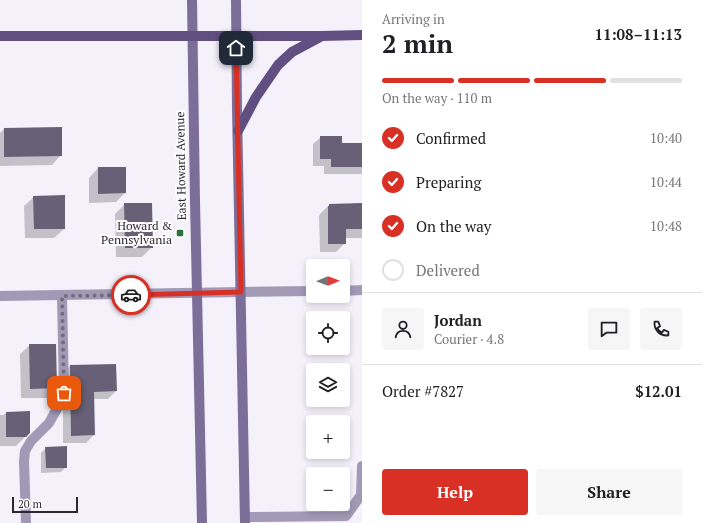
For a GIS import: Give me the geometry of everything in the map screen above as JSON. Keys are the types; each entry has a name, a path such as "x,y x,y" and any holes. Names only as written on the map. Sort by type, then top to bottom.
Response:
{"main road":[{"name":"East Howard Avenue","path":"192,0 202,523"},
{"path":"236,0 245,520"},
{"path":"0,36 362,35"},
{"path":"238,131 256,97 278,65 292,52 322,36"}],"street":[{"path":"350,291 362,290"},
{"path":"0,296 306,291"},
{"path":"26,523 25,451 38,434 50,423 64,393 62,296"},
{"path":"245,520 346,516 362,494 362,466"}],"building":[{"path":"62,127 62,156 4,157 4,128"},
{"path":"320,136 342,136 342,143 362,143 362,167 331,167 331,159 320,159"},
{"path":"98,167 126,167 126,193 98,194"},
{"path":"65,195 65,229 34,229 33,196"},
{"path":"124,203 152,203 153,248 125,248"},
{"path":"362,203 362,229 346,229 346,244 328,244 329,204"},
{"path":"29,344 56,344 57,388 30,389"},
{"path":"116,364 117,391 94,392 95,435 71,436 70,365"},
{"path":"30,411 30,433 26,437 6,437 6,412"},
{"path":"67,446 67,468 46,468 45,447"}],"way so far":[{"path":"64,393 62,296 131,295"}],"place":[{"name":"Howard & Pennsylvania","path":"180,233"}],"route":[{"path":"131,295 241,292 236,48"}]}
